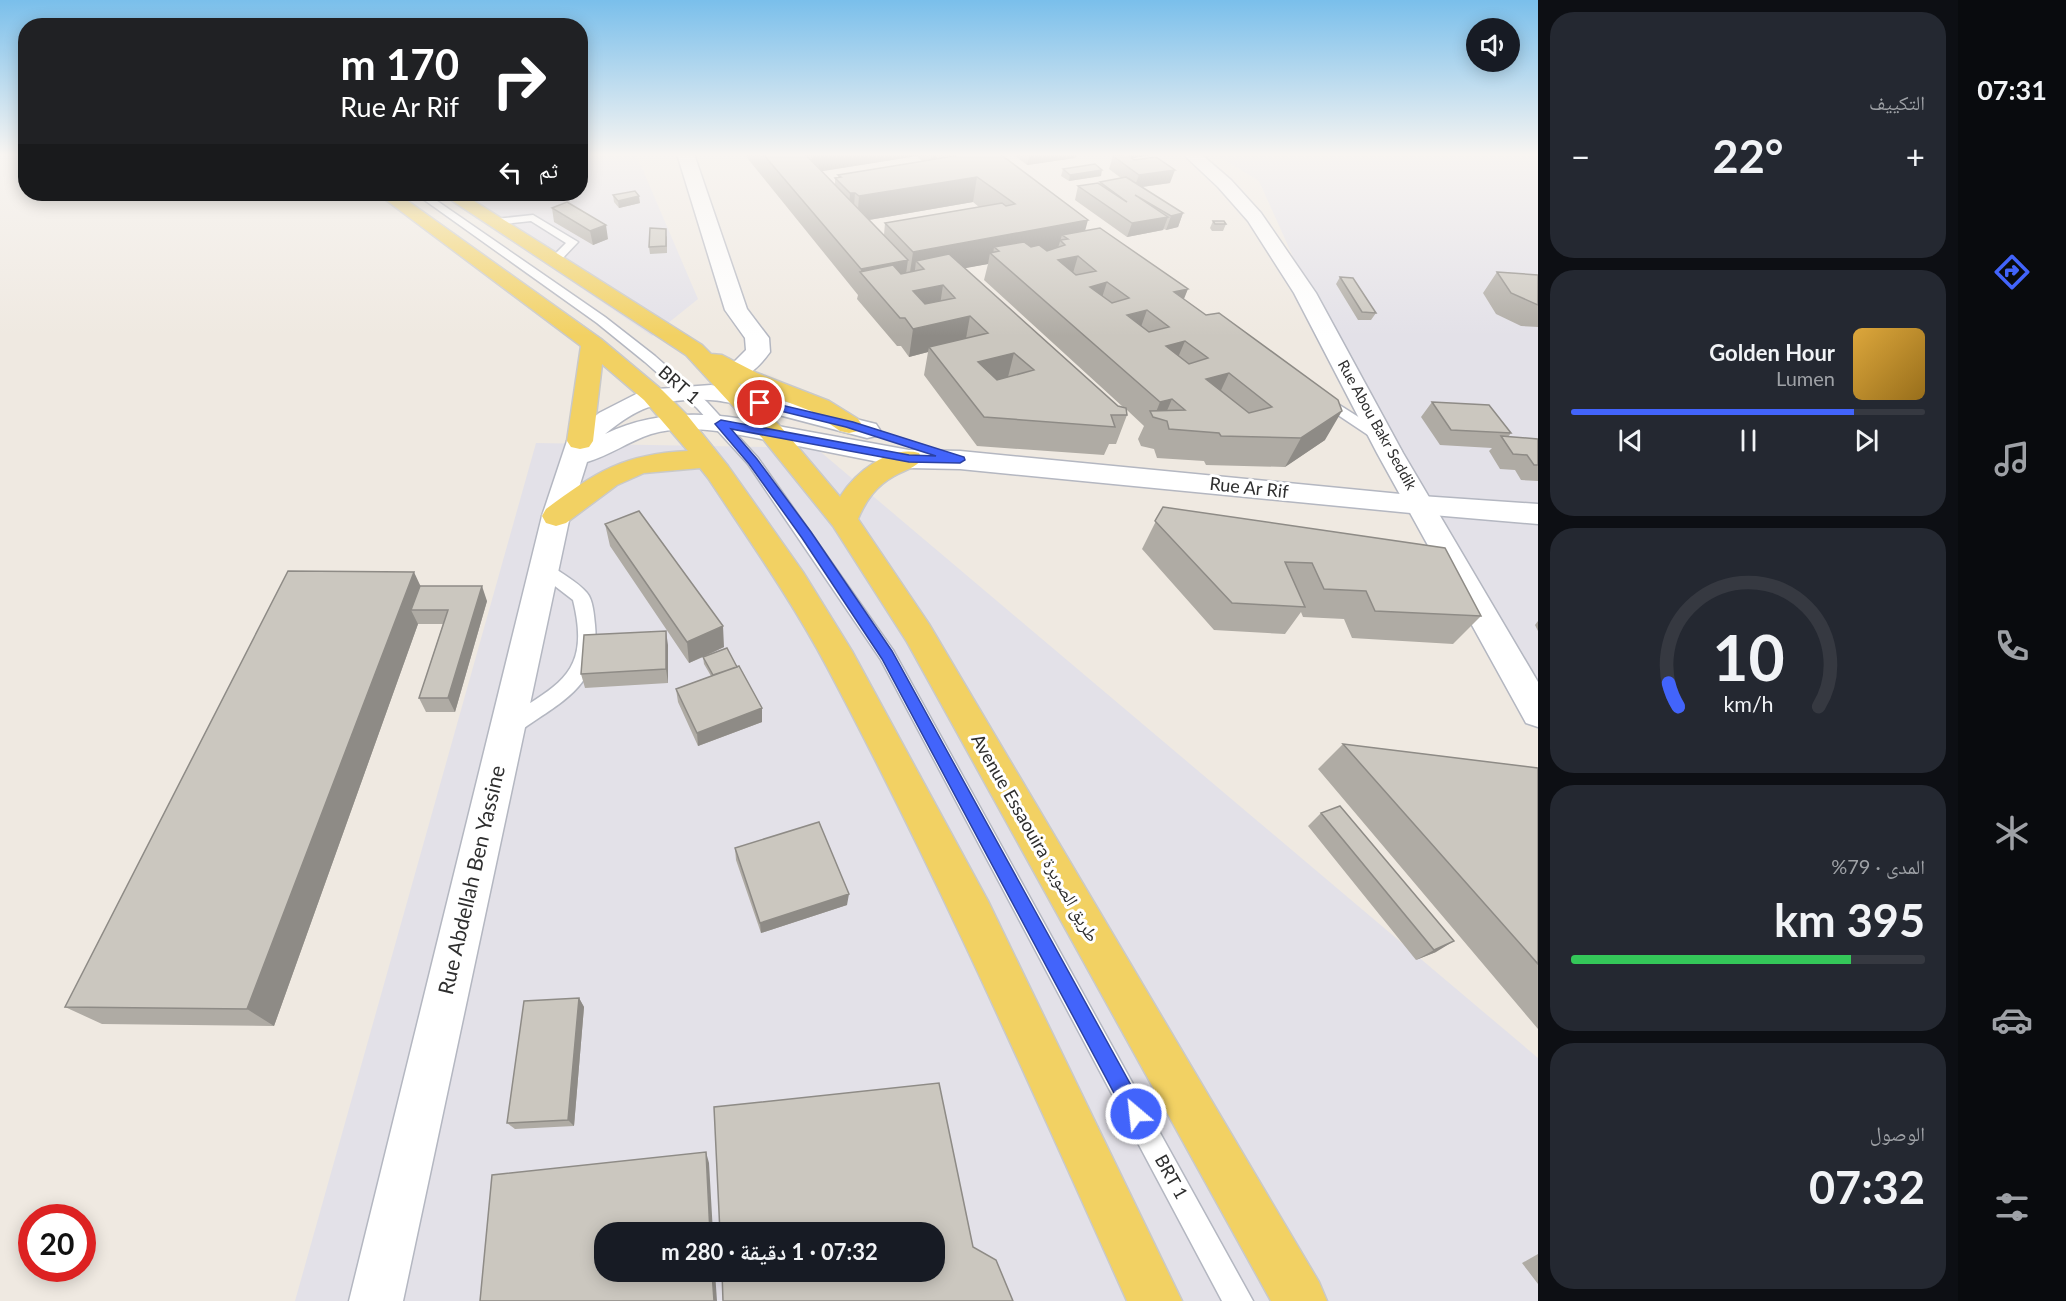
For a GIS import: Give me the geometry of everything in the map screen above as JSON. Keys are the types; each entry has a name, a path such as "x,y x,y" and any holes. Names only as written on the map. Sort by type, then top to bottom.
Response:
{"main road":[{"name":"Avenue Essaouira طريق الصويرة","path":"415,215 673,403 726,413 772,433 843,519 918,633 1300,1301"},
{"path":"484,215 694,350 726,413 654,463 625,470 605,481 556,516"},
{"path":"576,450 593,344"},
{"name":"Avenue Essaouira طريق الصويرة","path":"726,413 792,580 840,660 973,915 1155,1301"},
{"path":"843,519 862,484 882,470 909,459"}],"street":[{"path":"705,215 736,310 757,338 758,352 726,413"},
{"name":"Rue Abou Bakr Seddik","path":"1251,215 1262,227 1302,286 1383,439 1538,713"},
{"name":"Rue Ar Rif","path":"673,403 711,392 726,413 802,415 849,424 960,460"},
{"path":"576,450 630,432 673,403"},
{"path":"576,450 628,406 673,403"},
{"name":"Rue Ar Rif","path":"772,433 909,459 960,460 1422,505 1538,513"},
{"name":"Rue Abdellah Ben Yassine","path":"376,1301 556,516 576,450"}],"lane":[{"name":"BRT 1","path":"451,215 601,320 673,403"},
{"path":"1307,387 1383,439"},
{"name":"BRT 1","path":"726,413 753,461 887,655 1238,1301"},
{"path":"507,729 574,681 582,661 588,630 581,597 544,568"}],"shaded area":[{"path":"473,215 662,215 698,299 652,336"},
{"path":"1274,215 1538,215 1538,685 1325,328"},
{"path":"536,443 816,448 1538,1058 1538,1301 295,1301"}],"building":[{"path":"563,215 589,215 606,225 590,231"},
{"path":"815,215 864,215 908,260 861,269"},
{"path":"933,215 1081,215 1088,220 913,252 885,223"},
{"path":"1120,215 1165,215 1168,217 1132,223"},
{"path":"1213,221 1224,221 1226,224 1215,224"},
{"path":"650,228 666,229 666,246 649,247"},
{"path":"1100,228 1188,289 1174,292 1206,315 1219,313 1338,400 1342,411 1301,438 1221,436 1219,433 1169,429 1167,421 1153,417 1150,411 1185,410 1172,399 1160,402 990,253 999,251 994,247 1024,242 1031,247 1039,245 1047,251 1065,245 1060,240 1068,239 1062,235","holes":["1078,256 1096,271 1076,275 1058,260","1107,282 1129,298 1112,303 1090,287","1147,310 1169,327 1149,332 1127,315","1185,341 1208,358 1189,364 1166,346","1229,373 1272,407 1249,413 1206,379"]},
{"path":"949,254 1118,406 1126,408 1127,415 1111,415 1115,427 984,417 929,347 988,333 970,316 913,329 905,318 900,318 860,272 893,265 901,274 924,269 916,261","holes":["943,285 955,298 925,304 913,291","1014,353 1034,370 997,380 978,362"]},
{"path":"1497,272 1538,275 1538,305 1511,293"},
{"path":"1340,277 1353,278 1376,313 1362,312"},
{"path":"1432,402 1489,405 1511,433 1451,430"},
{"path":"1501,436 1538,439 1538,465 1534,465 1527,455 1513,454"},
{"path":"1163,507 1445,548 1481,616 1375,611 1366,591 1324,589 1312,563 1285,562 1305,607 1232,603 1155,521"},
{"path":"639,511 723,626 687,642 605,524"},
{"path":"288,571 414,572 247,1009 65,1007"},
{"path":"420,586 482,586 448,698 419,698 448,610 411,610"},
{"path":"666,631 666,669 581,674 584,635"},
{"path":"727,648 737,667 713,675 703,657"},
{"path":"739,666 762,708 697,733 676,689"},
{"path":"1343,744 1538,768 1538,964"},
{"path":"1340,806 1454,941 1434,950 1321,813"},
{"path":"819,822 849,894 760,923 735,848"},
{"path":"579,998 568,1120 507,1123 524,1001"},
{"path":"939,1083 973,1247 996,1260 1013,1301 723,1301 722,1282 945,1282 945,1222 719,1222 714,1107"},
{"path":"706,1152 709,1222 594,1222 594,1282 713,1282 714,1301 480,1301 492,1175"}],"route":[{"path":"760,403 802,415 849,424 960,460 909,459 721,424 753,461 887,655 1136,1114"}]}
